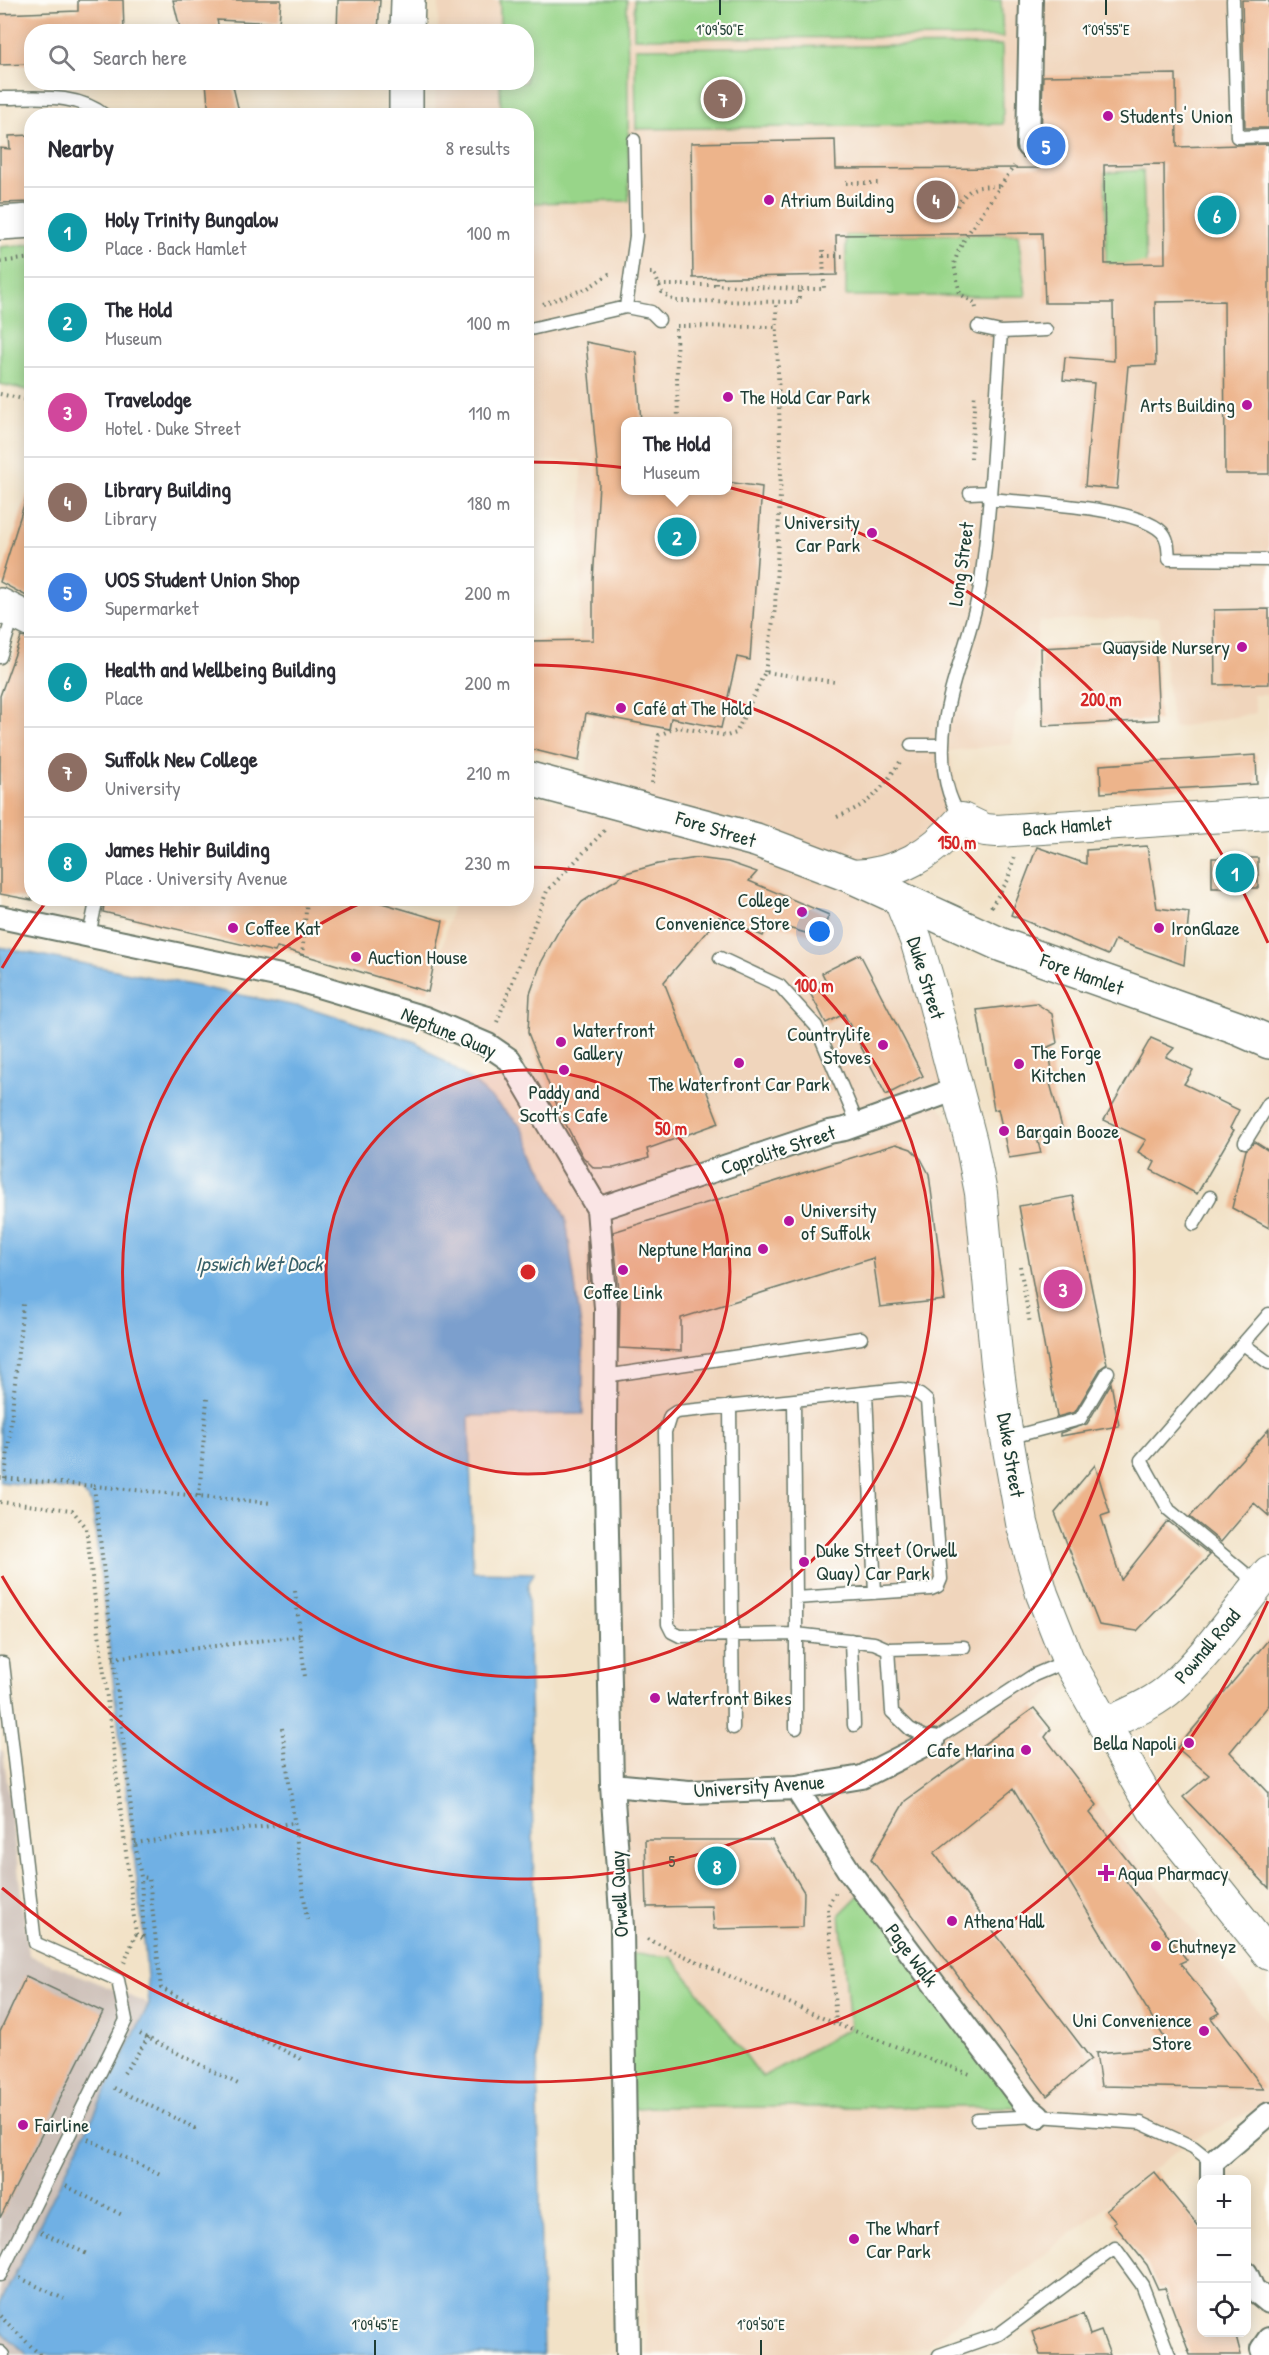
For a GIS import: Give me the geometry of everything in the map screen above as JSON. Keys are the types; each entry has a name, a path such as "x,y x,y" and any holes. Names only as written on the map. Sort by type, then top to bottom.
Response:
{"main road":[{"path":"407,24 408,0"},
{"path":"406,90 406,108"},
{"path":"0,224 24,222"},
{"name":"Fore Street","path":"534,780 756,840 899,897"},
{"name":"Back Hamlet","path":"962,819 985,830 1013,830 1269,813"},
{"path":"851,876 884,873 920,858 962,819"},
{"name":"Fore Hamlet","path":"899,897 979,935 1090,977 1237,1028 1269,1042"},
{"name":"Duke Street","path":"899,897 916,940 933,997 971,1142 981,1193 997,1364 1007,1438 1022,1523 1042,1594 1068,1660 1154,1811 1269,1954"},
{"name":"Pownall Road","path":"1104,1725 1151,1702 1172,1688 1189,1671 1264,1578"}],"street":[{"path":"1029,146 1031,0"},
{"name":"Neptune Quay","path":"0,917 295,979 425,1018 488,1045 510,1060 598,1209 606,1308 605,1433"},
{"name":"Coprolite Street","path":"598,1209 829,1132 858,1125 957,1089"},
{"name":"Orwell Quay","path":"605,1433 612,1785 622,1927 628,2355"},
{"name":"University Avenue","path":"612,1785 689,1792 796,1788 862,1777 933,1741"},
{"name":"Page Walk","path":"796,1788 849,1871 1027,2107 1038,2116"},
{"path":"1212,2171 1269,2114"},
{"path":"1250,2283 1253,2289 1269,2301"},
{"path":"1264,2355 1262,2349 1269,2339"}],"lane":[{"path":"1233,0 1237,137 1269,136"},
{"path":"0,98 63,98 83,103 92,108"},
{"path":"626,307 636,236 634,140"},
{"path":"534,328 626,307 651,312 659,321"},
{"path":"978,327 1001,332 1046,330"},
{"name":"Long Street","path":"962,819 950,799 943,745 946,712 976,608 989,496 1001,332"},
{"path":"970,493 1106,510 1138,520 1161,531 1167,540 1169,559 1269,560"},
{"path":"0,657 15,613"},
{"path":"911,745 943,745"},
{"path":"88,935 95,906"},
{"path":"720,958 780,986 816,1026 858,1125"},
{"path":"1245,1142 1269,1103"},
{"path":"1194,1224 1210,1197"},
{"path":"1264,1578 1169,1510 1141,1460 1269,1314"},
{"path":"605,1376 861,1338"},
{"path":"1243,1344 1269,1363"},
{"path":"1007,1438 1080,1419 1108,1372"},
{"path":"796,1598 931,1589 938,1586 941,1572 927,1401 912,1390 900,1389 730,1406 676,1412 670,1416 665,1432 668,1624 672,1632 680,1635 796,1634 874,1643 888,1649 964,1647"},
{"path":"866,1393 875,1593"},
{"path":"794,1400 796,1728"},
{"path":"730,1406 733,1728"},
{"path":"851,1640 854,1725"},
{"path":"888,1649 892,1712 910,1729 933,1741"},
{"name":"University Avenue","path":"933,1741 1034,1675 1068,1660"},
{"path":"0,1663 3,1663 35,1943 118,1980 126,2020 0,2275"},
{"path":"977,2119 1038,2116 1141,2123 1192,2147 1212,2171"},
{"path":"939,2355 999,2334 1115,2248 1142,2285 1169,2355"}],"path":[{"path":"975,303 960,294 954,264 964,238 1029,146"},
{"path":"846,183 880,183"},
{"path":"957,206 963,196 974,187 1000,186"},
{"path":"659,285 824,289 823,249"},
{"path":"823,256 846,256"},
{"path":"0,262 24,259"},
{"path":"716,277 716,285"},
{"path":"655,773 659,735 678,727 728,736 736,733 765,672 775,608 781,472 776,303 799,302 799,289"},
{"path":"674,301 675,311"},
{"path":"676,321 678,417"},
{"path":"676,327 777,327"},
{"path":"970,493 971,434 975,388"},
{"path":"0,394 24,398"},
{"path":"765,672 835,682"},
{"path":"837,817 861,807 874,797 911,745"},
{"path":"488,1045 547,891 611,824 617,801"},
{"path":"979,935 1011,870 1014,858 1013,830"},
{"path":"295,979 302,953 306,906"},
{"path":"23,1304 2,1479 272,1503"},
{"path":"200,1496 207,1399"},
{"path":"94,1486 135,1843 141,1877 144,1940 136,1934"},
{"path":"0,1502 72,1510 86,1527 136,1934 118,1980"},
{"path":"295,1591 305,1677"},
{"path":"113,1658 300,1636"},
{"path":"282,1728 307,1920"},
{"path":"135,1843 294,1823"},
{"path":"836,2024 828,1906 849,1871"},
{"path":"141,1877 149,1878 161,1988 303,2060"},
{"path":"622,1927 836,2024 1015,2091"},
{"path":"136,2032 238,2084"},
{"path":"108,2098 149,2037"},
{"path":"114,2088 199,2130"},
{"path":"83,2148 93,2129"},
{"path":"88,2139 160,2175"},
{"path":"60,2195 69,2176"},
{"path":"64,2186 124,2216"},
{"path":"36,2242 45,2223"},
{"path":"41,2232 87,2254"},
{"path":"24,2269 19,2279 64,2300"},
{"path":"0,2316 40,2355"}],"shaded area":[{"name":"University of Suffolk","path":"439,0 1269,0 1269,695 1253,695 1256,713 1173,728 1159,617 1039,621 1030,701 1016,713 1012,744 949,751 962,819 906,865 899,897 957,1089 934,1098 970,1151 1008,1482 1061,1684 1035,1707 1132,1855 1269,2024 1269,2103 1188,2142 925,2348 830,2355 648,2355 598,1210 510,1060 425,1018 452,906 534,906 534,795 562,803 586,772 595,693 580,692 581,460 534,462 534,108 435,108 436,90 534,90 534,24 438,24"},
{"path":"0,1750 3,1751 29,1955 149,2004 0,2304"},
{"path":"0,2330 28,2355 0,2355"}],"green space":[{"path":"500,0 627,0 629,201 534,203 534,108 501,108 500,90 534,90 534,24 500,24"},
{"path":"634,0 1001,0 1003,37 634,38"},
{"path":"1002,45 1003,124 636,129 635,48"},
{"path":"1143,170 1146,265 1106,264 1105,173"},
{"path":"1018,234 1026,296 846,296 846,235"},
{"path":"24,245 24,389 0,384 0,247"},
{"path":"864,1890 1027,2107 651,2107 624,2109 622,1953 672,1957 762,2077 850,2028 840,1914"}],"water":[{"name":"Ipswich Wet Dock","path":"0,947 316,1010 416,1042 476,1084 521,1126 566,1219 583,1342 583,1414 469,1416 473,1572 534,1573 528,1585 543,2355 28,2355 0,2330 0,2304 149,2004 144,1939 92,1504 82,1491 0,1482"}],"building":[{"path":"78,0 123,0 124,24 24,24 24,64 0,65 0,14 78,11"},
{"path":"173,0 281,0 279,23 217,20 218,24 179,24"},
{"path":"338,0 380,0 378,24 337,24"},
{"path":"1242,0 1269,0 1269,128 1245,128"},
{"path":"1176,74 1177,147 1269,144 1269,474 1225,474 1224,301 1155,302 1156,365 1128,366 1117,489 1085,486 1094,383 1063,380 1065,357 1114,361 1113,303 1045,303 1042,233 836,235 837,275 693,278 691,143 835,140 836,169 1040,168 1043,76","holes":["1164,164 1165,263 1105,264 1104,165"]},
{"path":"207,90 234,90 238,108 208,108"},
{"path":"24,135 24,202 0,203 0,148 10,149 9,136"},
{"path":"586,342 636,352 641,417 621,417 621,495 732,495 732,483 762,487 750,660 737,657 721,728 671,718 669,729 586,713 579,761 534,750 534,641 593,640 593,581 599,484"},
{"path":"24,505 24,595 0,582"},
{"name":"Quayside Nursery","path":"1269,609 1269,684 1215,685 1214,610"},
{"path":"21,637 24,638 24,898 0,894 0,696"},
{"path":"1155,642 1159,720 1043,726 1041,648"},
{"path":"1256,755 1257,784 1101,793 1100,765"},
{"path":"1147,846 1157,908 1189,912 1184,965 1115,940 1108,955 1011,915 1037,847 1086,864 1086,850"},
{"path":"697,858 728,862 757,872 749,881 829,915 820,937 770,923 763,936 719,917 664,982 719,1123 647,1149 649,1158 614,1168 594,1168 583,1157 561,1115 528,1033 530,994 541,963 558,932 582,902 626,873 658,864"},
{"path":"1212,858 1258,858 1258,888 1212,888"},
{"path":"104,906 392,906 443,921 428,992 277,947 275,952 103,912"},
{"path":"860,954 923,1076 886,1095 844,1014 826,1023 808,989 825,979 822,973"},
{"name":"The Forge Kitchen","path":"1036,1003 1052,1014 1057,1043 1048,1047 1054,1081 1050,1083 1063,1131 1037,1138 1041,1153 1009,1158 998,1109 994,1110 977,1010"},
{"path":"1151,1038 1174,1048 1166,1057 1193,1070 1184,1084 1239,1110 1230,1128 1234,1130 1197,1194 1151,1170 1155,1162 1138,1152 1146,1140 1104,1120"},
{"path":"1255,1142 1269,1151 1269,1228 1232,1208 1246,1150"},
{"name":"Neptune Marina","path":"896,1144 911,1149 921,1159 929,1174 945,1300 880,1307 873,1258 681,1318 681,1351 619,1348 620,1300 613,1232"},
{"path":"1073,1196 1107,1364 1101,1368 1075,1412 1057,1417 1019,1206"},
{"path":"587,1240 592,1298 588,1298"},
{"path":"1111,1383 1119,1426 1060,1436 1060,1433 1087,1424"},
{"path":"1269,1429 1269,1516 1254,1503 1221,1542 1190,1517"},
{"path":"1095,1465 1110,1513 1101,1516 1121,1580 1168,1521 1210,1555 1137,1631 1099,1625 1055,1513"},
{"path":"1269,1639 1269,1705 1230,1752 1269,1793 1269,1888 1183,1797 1209,1775 1177,1748"},
{"name":"Athena Hall","path":"1034,1708 1051,1729 1045,1737 1097,1805 1090,1813 1136,1871 1126,1881 1187,1960 1180,1963 1220,2013 1211,2018 1264,2089 1101,2086 1096,2053 1170,2047 1013,1789 934,1853 1091,2059 1047,2096 871,1859 905,1801"},
{"path":"645,1840 772,1840 804,1892 803,1927 714,1929 712,1906 647,1907"},
{"name":"Fairline","path":"26,1976 103,2012 0,2218 0,2032"},
{"path":"1154,2172 1197,2224 1197,2337 1236,2337 1241,2355 1190,2355 1165,2288 1158,2289 1147,2265 1113,2223 1116,2221 1106,2210"},
{"path":"1083,2314 1090,2335 1101,2331 1110,2355 1040,2355 1032,2332"}],"place":[{"name":"Suffolk New College","path":"723,99"},
{"name":"Students' Union","path":"1108,116"},
{"name":"UOS Student Union Shop","path":"1046,146"},
{"name":"Atrium Building","path":"769,200"},
{"name":"Library Building","path":"936,200"},
{"name":"Health and Wellbeing Building","path":"1217,215"},
{"name":"The Hold Car Park","path":"728,397"},
{"name":"Arts Building","path":"1247,405"},
{"name":"University Car Park","path":"872,533"},
{"name":"The Hold","path":"677,537"},
{"name":"Quayside Nursery","path":"1242,647"},
{"name":"Café at The Hold","path":"621,708"},
{"name":"Holy Trinity Bungalow","path":"1235,873"},
{"name":"College Convenience Store","path":"802,912"},
{"name":"Coffee Kat","path":"233,928"},
{"name":"IronGlaze","path":"1159,928"},
{"name":"Auction House","path":"356,957"},
{"name":"Waterfront Gallery","path":"561,1042"},
{"name":"Countrylife Stoves","path":"883,1045"},
{"name":"The Waterfront Car Park","path":"739,1063"},
{"name":"The Forge Kitchen","path":"1019,1064"},
{"name":"Paddy and Scott's Cafe","path":"564,1070"},
{"name":"Bargain Booze","path":"1004,1131"},
{"name":"University of Suffolk","path":"789,1221"},
{"name":"Neptune Marina","path":"763,1249"},
{"name":"Coffee Link","path":"623,1270"},
{"name":"Travelodge","path":"1063,1289"},
{"name":"Duke Street (Orwell Quay) Car Park","path":"804,1562"},
{"name":"Waterfront Bikes","path":"655,1698"},
{"name":"Bella Napoli","path":"1189,1743"},
{"name":"Cafe Marina","path":"1026,1750"},
{"name":"James Hehir Building","path":"717,1866"},
{"name":"Aqua Pharmacy","path":"1106,1873"},
{"name":"Athena Hall","path":"952,1921"},
{"name":"Chutneyz","path":"1156,1946"},
{"name":"Uni Convenience Store","path":"1204,2031"},
{"name":"Fairline","path":"23,2125"},
{"name":"The Wharf Car Park","path":"854,2239"}]}
